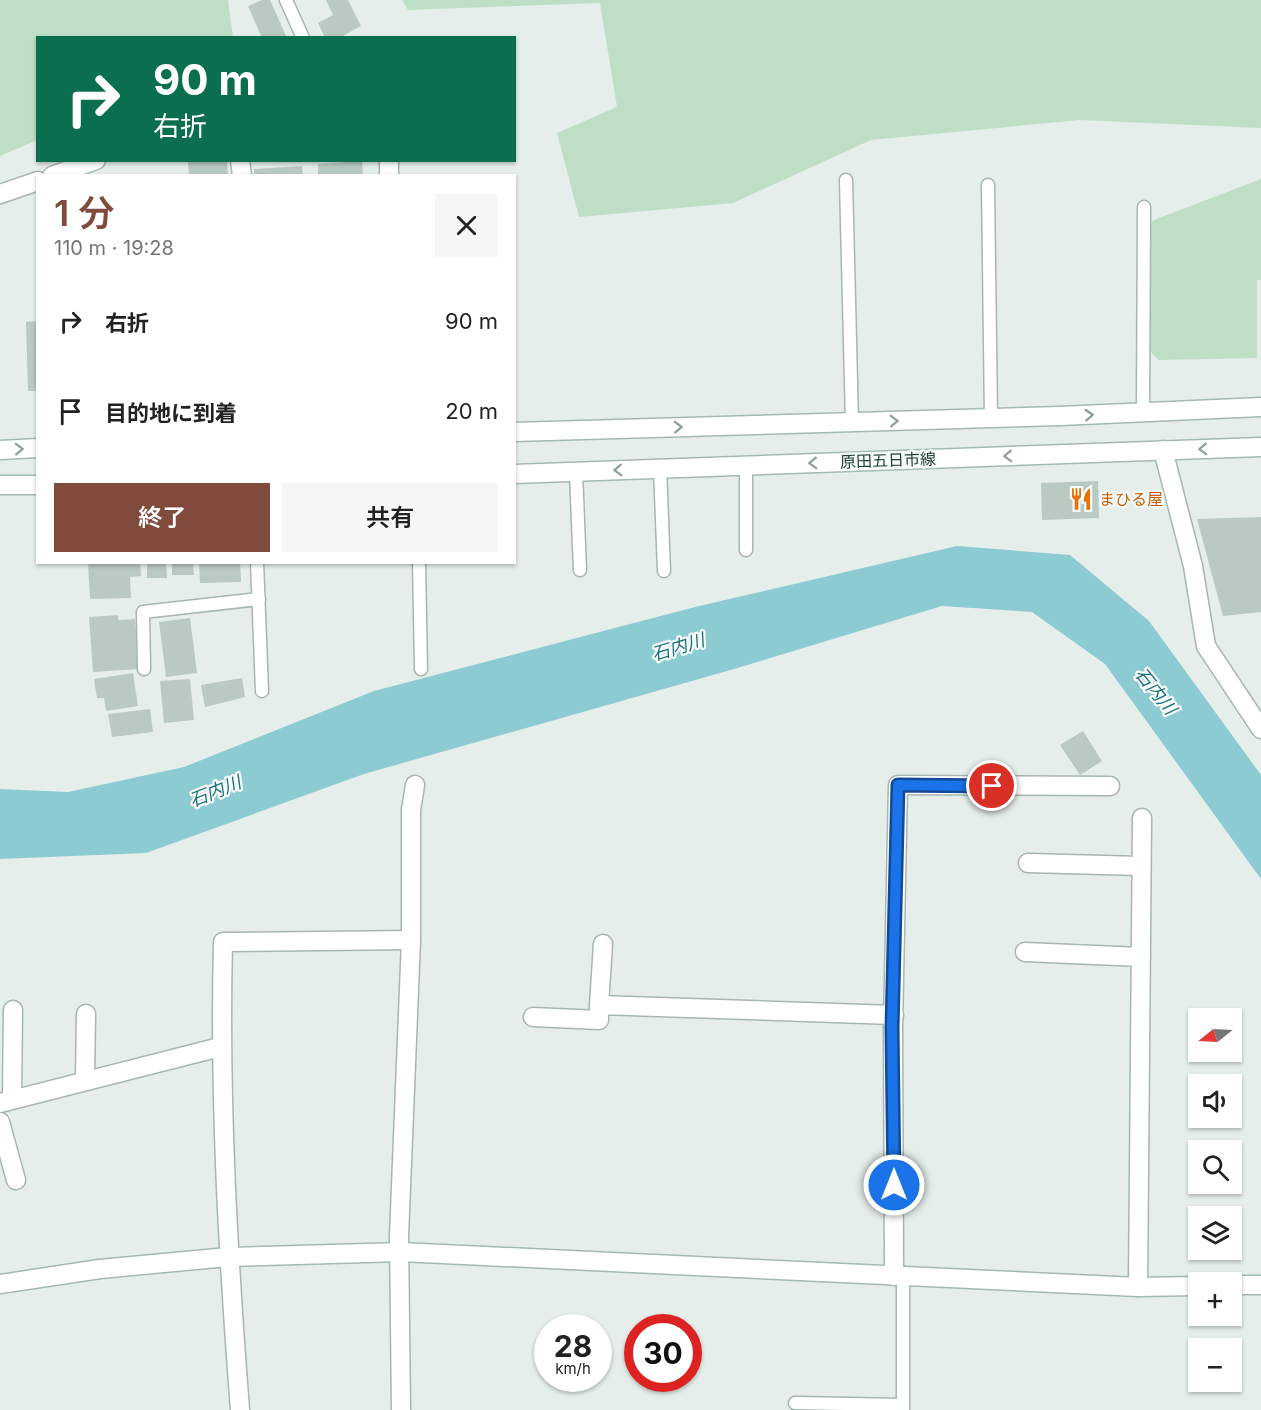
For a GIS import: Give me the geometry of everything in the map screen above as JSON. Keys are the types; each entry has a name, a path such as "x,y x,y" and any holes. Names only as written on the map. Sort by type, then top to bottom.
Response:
{"street":[{"path":"58,174 90,162"},
{"path":"0,194 36,182"},
{"path":"516,432 991,418 1261,407"},
{"name":"原田五日市線","path":"516,474 1261,447"},
{"path":"0,450 36,448"},
{"path":"1163,450 1192,566 1206,646 1261,729"},
{"path":"0,485 36,485"},
{"path":"401,1410 401,1252 399,1236 411,940 410,821 415,785"},
{"path":"898,1275 892,1028 898,785 1110,786"},
{"path":"1138,1287 1142,818"},
{"path":"1028,863 1141,866"},
{"path":"240,1410 228,1257 220,1047 223,942 411,940"},
{"path":"533,1017 598,1020 603,944"},
{"path":"1025,952 1141,957"},
{"path":"599,1005 894,1015"},
{"path":"13,1010 6,1101 220,1047"},
{"path":"85,1080 86,1014"},
{"path":"0,1122 16,1179"},
{"path":"0,1284 100,1269 228,1257 401,1252 1138,1287 1188,1286"},
{"path":"1242,1285 1261,1285"}],"lane":[{"path":"286,0 302,36"},
{"path":"846,180 852,422"},
{"path":"988,184 991,418"},
{"path":"1143,411 1144,207"},
{"path":"746,465 746,550"},
{"path":"660,468 664,571"},
{"path":"576,472 580,570"},
{"path":"258,564 262,691"},
{"path":"419,564 422,669"},
{"path":"144,669 143,612 259,599"},
{"path":"795,1403 903,1408 898,1275"}],"green space":[{"path":"0,0 228,0 233,36 36,36 36,140 0,156"},
{"path":"402,0 1261,0 1261,128 1080,120 871,140 733,203 579,217 557,133 617,107 600,3 408,10"},
{"path":"1261,179 1261,280 1257,280 1257,358 1159,360 1149,350 1149,224 1154,220"}],"water":[{"name":"石内川","path":"957,546 1070,555 1149,621 1261,775 1261,879 1105,664 1032,612 942,606 734,669 364,774 146,853 0,859 0,789 68,792 184,767 374,691 695,607"}],"building":[{"path":"262,0 270,0 286,36 261,36 248,6"},
{"path":"326,0 348,0 361,26 343,36 324,36 318,23 333,15"},
{"path":"188,162 227,162 228,174 189,174"},
{"path":"362,162 363,174 318,174 318,164"},
{"path":"302,166 303,174 254,174 254,169"},
{"path":"36,321 36,391 28,391 26,322"},
{"path":"1098,481 1099,518 1042,520 1041,483"},
{"path":"1261,517 1261,612 1223,616 1197,519"},
{"path":"88,564 140,564 141,576 130,577 131,598 90,599"},
{"path":"147,564 166,564 167,578 147,578"},
{"path":"172,564 193,564 194,575 172,575"},
{"path":"199,564 240,564 241,582 200,583"},
{"path":"118,615 118,620 135,619 139,669 93,672 89,617"},
{"path":"190,618 197,673 166,677 159,622"},
{"path":"133,673 138,706 106,711 104,698 97,698 94,679"},
{"path":"242,678 245,697 205,707 201,685"},
{"path":"190,679 194,720 164,723 160,681"},
{"path":"150,709 153,732 112,737 108,714"},
{"path":"1083,731 1102,761 1080,775 1060,745"}],"place":[{"name":"まひる屋","path":"1081,499"}],"route":[{"path":"894,1185 892,1028 898,785 992,786"}]}
